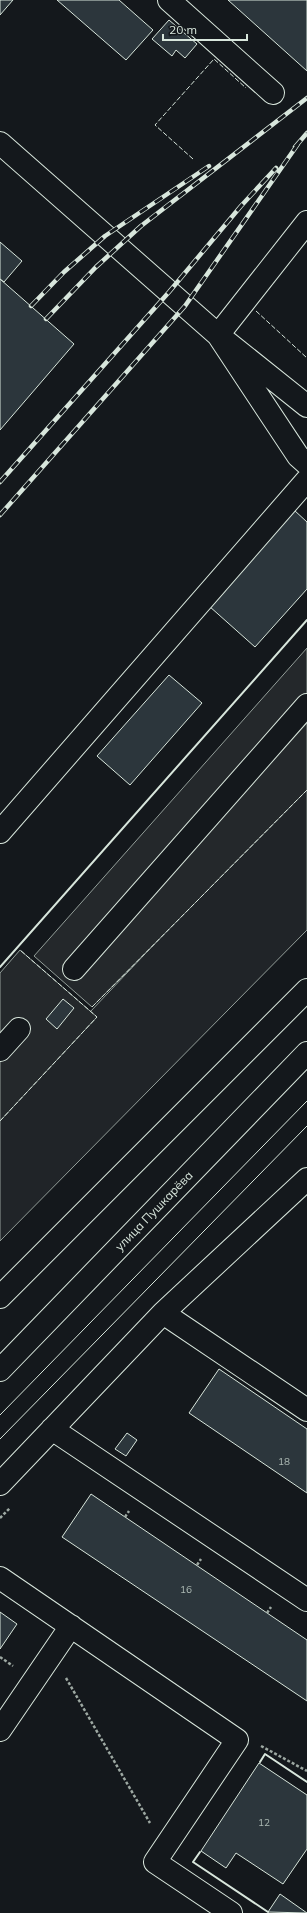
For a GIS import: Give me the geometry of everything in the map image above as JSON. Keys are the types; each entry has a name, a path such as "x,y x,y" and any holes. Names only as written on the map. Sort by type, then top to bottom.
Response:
{"main road":[{"path":"169,0 273,93"},
{"path":"0,143 218,335 307,406"},
{"path":"218,335 307,222"},
{"path":"218,335 298,456 307,464"},
{"path":"0,832 307,480"},
{"path":"74,969 307,705"},
{"path":"0,1297 307,990"},
{"path":"0,1050 19,1028"},
{"name":"улица Пушкарёва","path":"0,1370 307,1053"},
{"path":"0,1484 163,1313 303,1189"},
{"path":"163,1313 307,1410"},
{"path":"52,1429 307,1600"},
{"path":"0,1578 237,1740 155,1862 221,1910"},
{"path":"0,1730 71,1626"}],"path":[{"path":"52,1653 164,1848"},
{"path":"237,1740 266,1748 307,1771"}],"shaded area":[{"path":"307,648 307,790 92,1007 34,956"},
{"path":"307,783 307,930 0,1241 0,1110 54,1050"},
{"path":"20,950 97,1017 0,1121 0,973"}],"building":[{"path":"0,0 13,0 0,15"},
{"path":"57,0 119,0 153,30 126,60"},
{"path":"228,0 307,0 307,71"},
{"path":"169,20 197,44 185,58 176,50 172,56 152,39"},
{"path":"0,242 22,261 4,282 0,279"},
{"path":"0,279 74,344 0,430"},
{"path":"294,510 307,522 307,589 255,647 209,606"},
{"path":"169,675 202,703 130,785 97,756"},
{"path":"63,999 74,1008 57,1029 46,1019"},
{"path":"219,1369 307,1429 307,1493 189,1413"},
{"path":"127,1433 137,1440 126,1456 115,1449"},
{"path":"91,1494 307,1640 307,1701 62,1537"},
{"path":"0,1612 17,1624 0,1649"},
{"path":"259,1763 307,1795 307,1849 283,1884 236,1853 226,1868 201,1851"},
{"path":"280,1894 307,1913 268,1912"}],"tram line":[{"path":"0,1415 307,1101"},
{"path":"0,1439 307,1126"}],"railway":[{"path":"46,319 96,267 141,226 307,98"},
{"path":"295,147 307,133"},
{"path":"0,515 185,306 298,144"},
{"path":"31,306 64,272 105,236 209,166"},
{"path":"0,482 169,292 241,206 276,168"}],"fence":[{"path":"193,159 155,125 214,59 246,88"},
{"path":"256,311 307,358"},
{"path":"92,1007 307,790"},
{"path":"0,1121 97,1017 20,950"}],"wall":[{"path":"0,967 307,620"},
{"path":"260,1762 265,1754 307,1782"},
{"path":"200,1852 193,1862 268,1912"}]}
